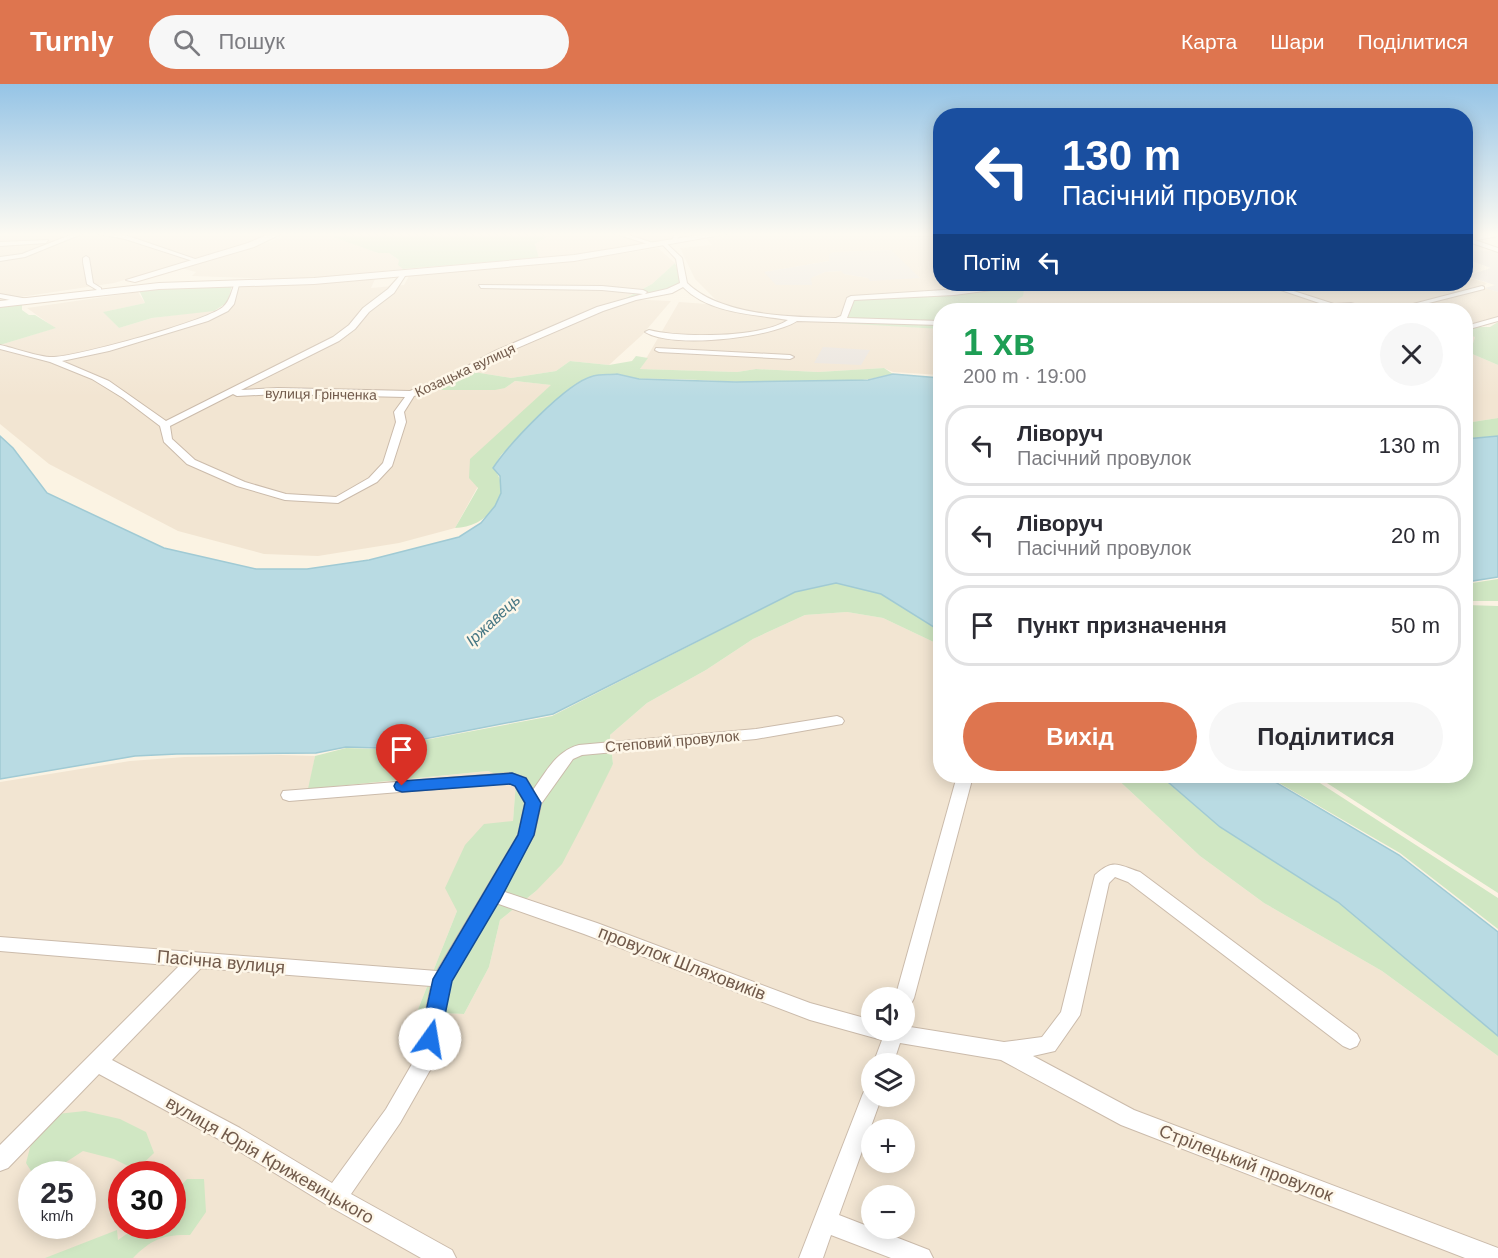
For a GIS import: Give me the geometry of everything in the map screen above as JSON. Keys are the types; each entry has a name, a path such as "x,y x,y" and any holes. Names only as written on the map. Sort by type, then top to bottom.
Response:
{"street":[{"path":"83,293 103,288"},
{"path":"0,304 143,288"},
{"name":"Козацька вулиця","path":"53,360 106,349 205,319 225,309 231,302 236,288"},
{"name":"вулиця Грінченка","path":"165,425 336,339 393,288"},
{"name":"Козацька вулиця","path":"589,288 654,294"},
{"name":"Козацька вулиця","path":"0,347 53,360 86,372 123,393 165,425 167,440 191,462 241,484 285,496 338,500 373,480 388,464 401,422 399,412 411,394 600,309 675,288"},
{"path":"687,288 699,298 717,305 795,319 933,324"},
{"path":"1473,290 1482,288"},
{"path":"837,320 844,317 851,298 972,291"},
{"path":"1286,291 1320,303"},
{"path":"1422,303 1470,291"},
{"path":"0,296 25,301"},
{"path":"649,332 653,335 682,338 728,336 780,328 791,325 795,319"},
{"path":"1473,326 1498,319"},
{"path":"720,353 728,336"},
{"path":"659,350 790,357"},
{"name":"вулиця Грінченка","path":"230,393 278,391 411,394"},
{"name":"Степовий провулок","path":"533,803 561,762 568,754 579,750 756,734 837,721"},
{"path":"289,795 512,778 520,782 533,803 526,835 494,895 442,979 426,1059 393,1116 335,1197"},
{"path":"907,987 963,783"},
{"name":"Стрілецький провулок","path":"915,1036 1004,1051 1048,1045 1070,1015 1101,880 1112,870 1134,877 1350,1040"},
{"name":"провулок Шляховиків","path":"494,895 558,915 689,967 843,1023 861,1027"},
{"name":"Пасічна вулиця","path":"0,944 442,979"},
{"path":"0,1160 197,960"},
{"name":"Стрілецький провулок","path":"1004,1051 1128,1118 1495,1258"},
{"name":"вулиця Юрія Крижевицького","path":"96,1062 232,1135 335,1197 444,1258"},
{"path":"811,1258 868,1107"},
{"path":"825,1221 921,1258"}],"shaded area":[{"path":"0,288 82,288 0,300"},
{"path":"237,288 645,288 623,299 671,301 642,335 609,365 570,361 556,371 511,378 461,370 505,388 515,381 552,385 515,419 455,528 399,543 318,556 264,554 178,531 49,464 0,424 0,345 55,328 27,308 138,292 145,303 104,312 119,328 152,318 231,308"},
{"path":"704,288 933,288 933,291 950,291 847,299 838,322 933,329 933,375 893,372 884,368 818,372 756,369 737,372 640,369 679,302 721,305"},
{"path":"1473,288 1485,288 1498,292 1498,318 1473,323 1473,303 1015,303 1005,291 1473,291"},
{"path":"1485,288 1498,288 1498,292"},
{"path":"823,347 870,350 861,365 814,363"},
{"path":"1473,354 1498,365 1498,418 1473,422"},
{"path":"847,612 883,618 933,642 933,783 1122,783 1200,856 1264,903 1382,971 1498,1056 1498,1258 0,1258 0,782 130,761 185,757 281,755 315,756 309,789 488,771 516,782 513,822 457,911 417,1012 464,1014 489,967 500,920 536,891 613,764 610,735 647,703 706,670 753,639 805,615"}],"green space":[{"path":"231,288 228,302 214,311 152,318 119,328 103,312 145,303 139,290"},
{"path":"645,288 674,288 665,291 622,300"},
{"path":"934,291 1024,291 1023,296 1017,303 933,303 933,329 838,323 850,296"},
{"path":"22,304 22,310 29,315 35,315 56,328 0,345 0,307"},
{"path":"1498,322 1498,365 1473,354 1475,337 1473,337 1473,328 1490,327"},
{"path":"636,356 648,358 640,369 737,372 756,369 818,372 884,368 893,374 863,380 799,384 639,379 617,374 571,389 551,405 501,455 493,468 499,478 501,489 494,508 477,522 466,527 455,528 478,488 469,478 470,459 551,385 515,381 505,388 495,390 415,390 461,370 511,378 556,371 570,361 609,365 632,361"},
{"path":"1498,418 1498,436 1473,438 1473,422"},
{"path":"1498,579 1498,601 1473,601 1473,583"},
{"path":"836,583 881,594 933,627 933,642 883,618 847,612 805,615 753,639 706,670 647,703 610,735 613,764 562,864 536,891 500,920 489,967 464,1014 417,1012 457,911 445,888 465,845 484,824 513,821 516,782 488,771 308,789 315,756 346,748 377,749 552,716 795,592"},
{"path":"1473,605 1498,606 1498,893 1327,783 1473,783"},
{"path":"1122,783 1169,783 1220,827 1338,902 1498,1036 1498,1056 1382,971 1264,903 1200,856"},
{"path":"1279,783 1320,783 1498,898 1498,929 1400,853"},
{"path":"85,1111 120,1119 146,1132 154,1153 146,1161 118,1161 83,1151 68,1161 27,1161 32,1140 57,1114"},
{"path":"204,1179 206,1212 190,1235 186,1235 186,1180"},
{"path":"108,1234 108,1239 159,1239 146,1246 133,1258 45,1258"}],"water":[{"name":"Іржавець","path":"617,374 639,379 736,382 868,380 893,374 933,377 933,627 881,594 836,583 795,592 553,714 378,748 346,747 316,753 135,756 0,779 0,436 13,448 47,493 164,548 256,569 307,569 369,560 459,537 481,523 495,506 501,493 500,476 493,468 512,444 554,402 582,381 596,375"},
{"path":"1498,436 1498,577 1473,581 1473,438"},
{"path":"1169,783 1277,783 1399,855 1498,932 1498,1036 1338,902 1220,827"}],"route":[{"path":"402,786 512,778 520,782 533,803 526,835 494,895 442,979 440,999 430,1039"}]}
